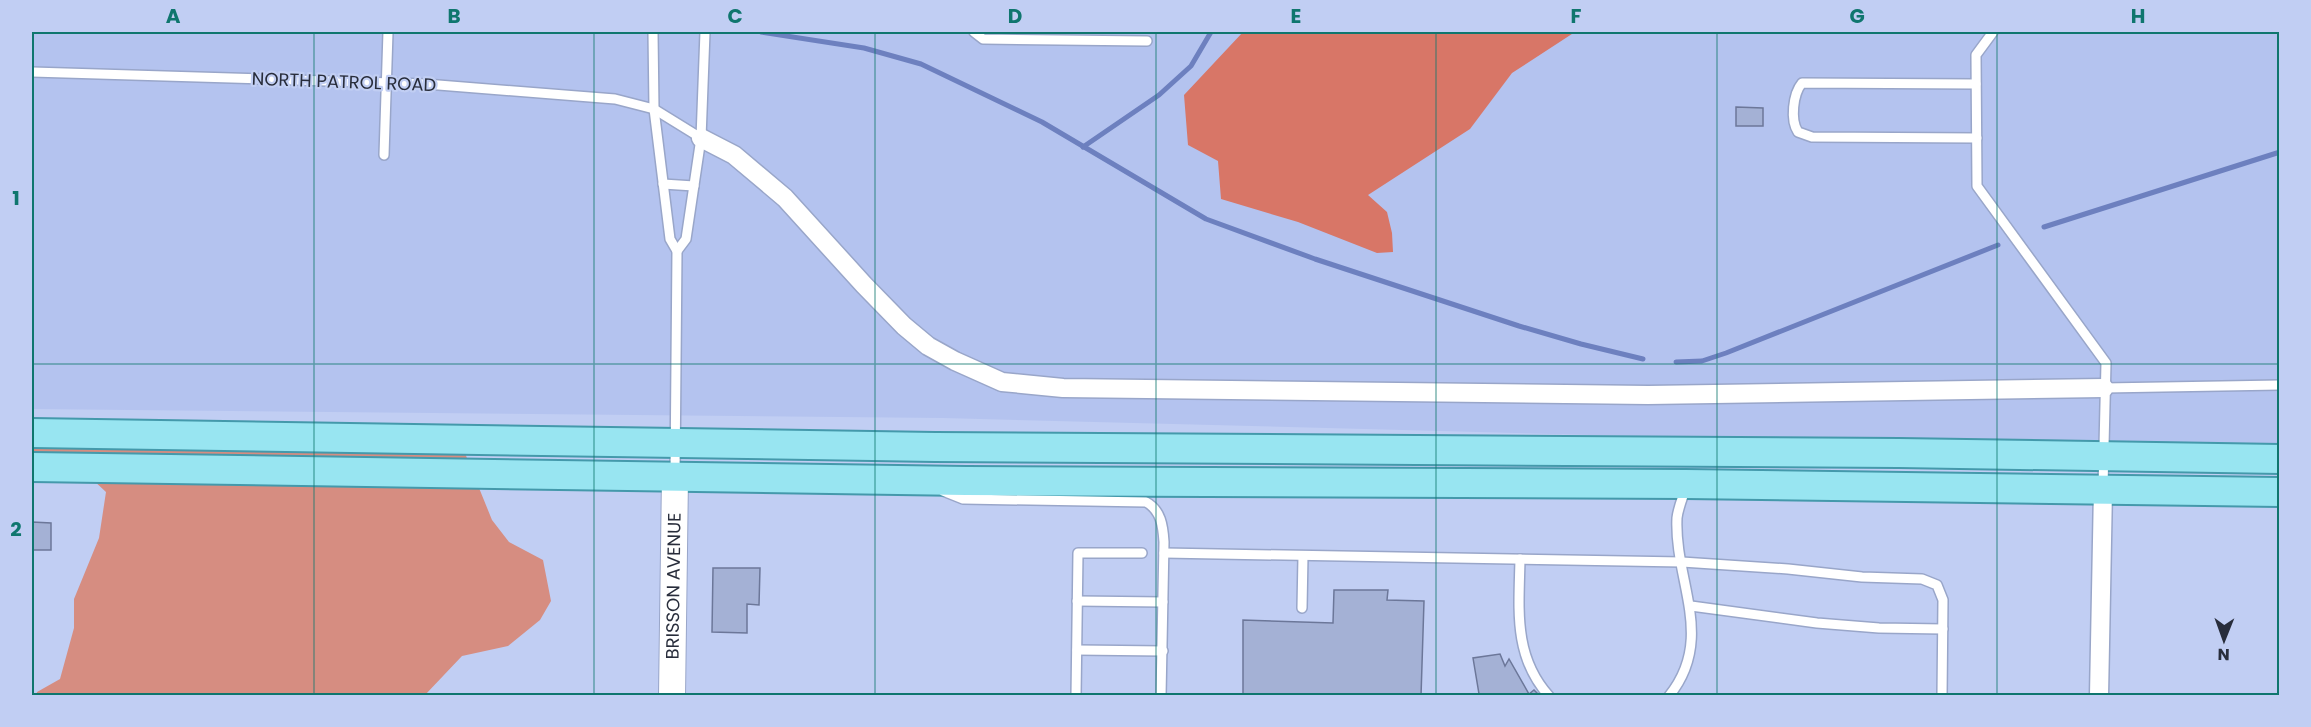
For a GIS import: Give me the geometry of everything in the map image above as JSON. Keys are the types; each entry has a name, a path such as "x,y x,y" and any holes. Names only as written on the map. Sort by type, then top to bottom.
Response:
{"main road":[{"path":"32,433 935,447 1875,452 2280,459"},
{"path":"32,467 920,480 1686,484 2280,492"}],"street":[{"path":"701,138 734,155 785,198 904,326 928,346 1002,382 1063,388 1648,396 2104,388"},
{"name":"BRISSON AVENUE","path":"672,696 675,477"},
{"path":"2100,696 2103,489"}],"lane":[{"path":"384,155 387,32"},
{"path":"652,32 654,109 670,239 677,251 675,477"},
{"path":"677,251 686,239 701,138 705,32"},
{"path":"974,32 983,39 1147,41"},
{"path":"1993,32 1977,55 1977,186 2106,363 2103,489"},
{"name":"NORTH PATROL ROAD","path":"32,72 386,82 615,99 654,109 701,138"},
{"path":"1976,84 1802,83 1796,92 1794,123 1798,132 1812,136 1977,138"},
{"path":"663,184 694,186"},
{"path":"2104,388 2280,385"},
{"path":"920,480 963,499 1146,501 1154,506 1164,528 1161,696"},
{"path":"1669,696 1680,682 1691,652 1690,606 1677,516 1686,484"},
{"path":"1076,696 1078,553 1142,553"},
{"path":"1164,553 1682,562 1788,569 1862,577 1922,579 1937,585 1943,600 1942,696"},
{"path":"1302,608 1303,556"},
{"path":"1520,559 1521,642 1528,665 1549,696"},
{"path":"1077,601 1163,602"},
{"path":"1690,606 1817,623 1879,628 1943,629"},
{"path":"1077,650 1163,651"}],"shaded area":[{"path":"32,32 2279,32 2279,453 943,418 32,409"},
{"path":"1243,32 1575,32 1512,73 1470,129 1368,195 1387,212 1392,233 1393,252 1377,253 1298,222 1221,199 1218,161 1188,145 1184,95"},
{"path":"32,443 464,450 469,464 32,454"},
{"path":"91,478 477,483 492,520 509,542 543,560 551,601 540,620 508,646 462,656 425,695 36,696 37,692 60,679 74,628 74,599 99,538 106,492"}],"building":[{"path":"1736,107 1763,108 1763,126 1736,126"},
{"path":"32,522 51,523 51,550 32,550"},
{"path":"713,568 760,568 759,605 747,604 747,633 712,632"},
{"path":"1334,590 1388,590 1387,600 1424,601 1421,696 1243,696 1243,620 1333,623"},
{"path":"1500,654 1505,666 1509,659 1529,694 1534,690 1540,696 1477,696 1479,694 1473,658"}],"waterway":[{"path":"761,32 864,48 921,64 1042,122 1206,219 1315,259 1519,326 1643,359"},
{"path":"1083,147 1159,95 1191,66 1211,32"},
{"path":"2044,227 2280,152"},
{"path":"1676,362 1702,361 1726,353 1998,245"}]}
